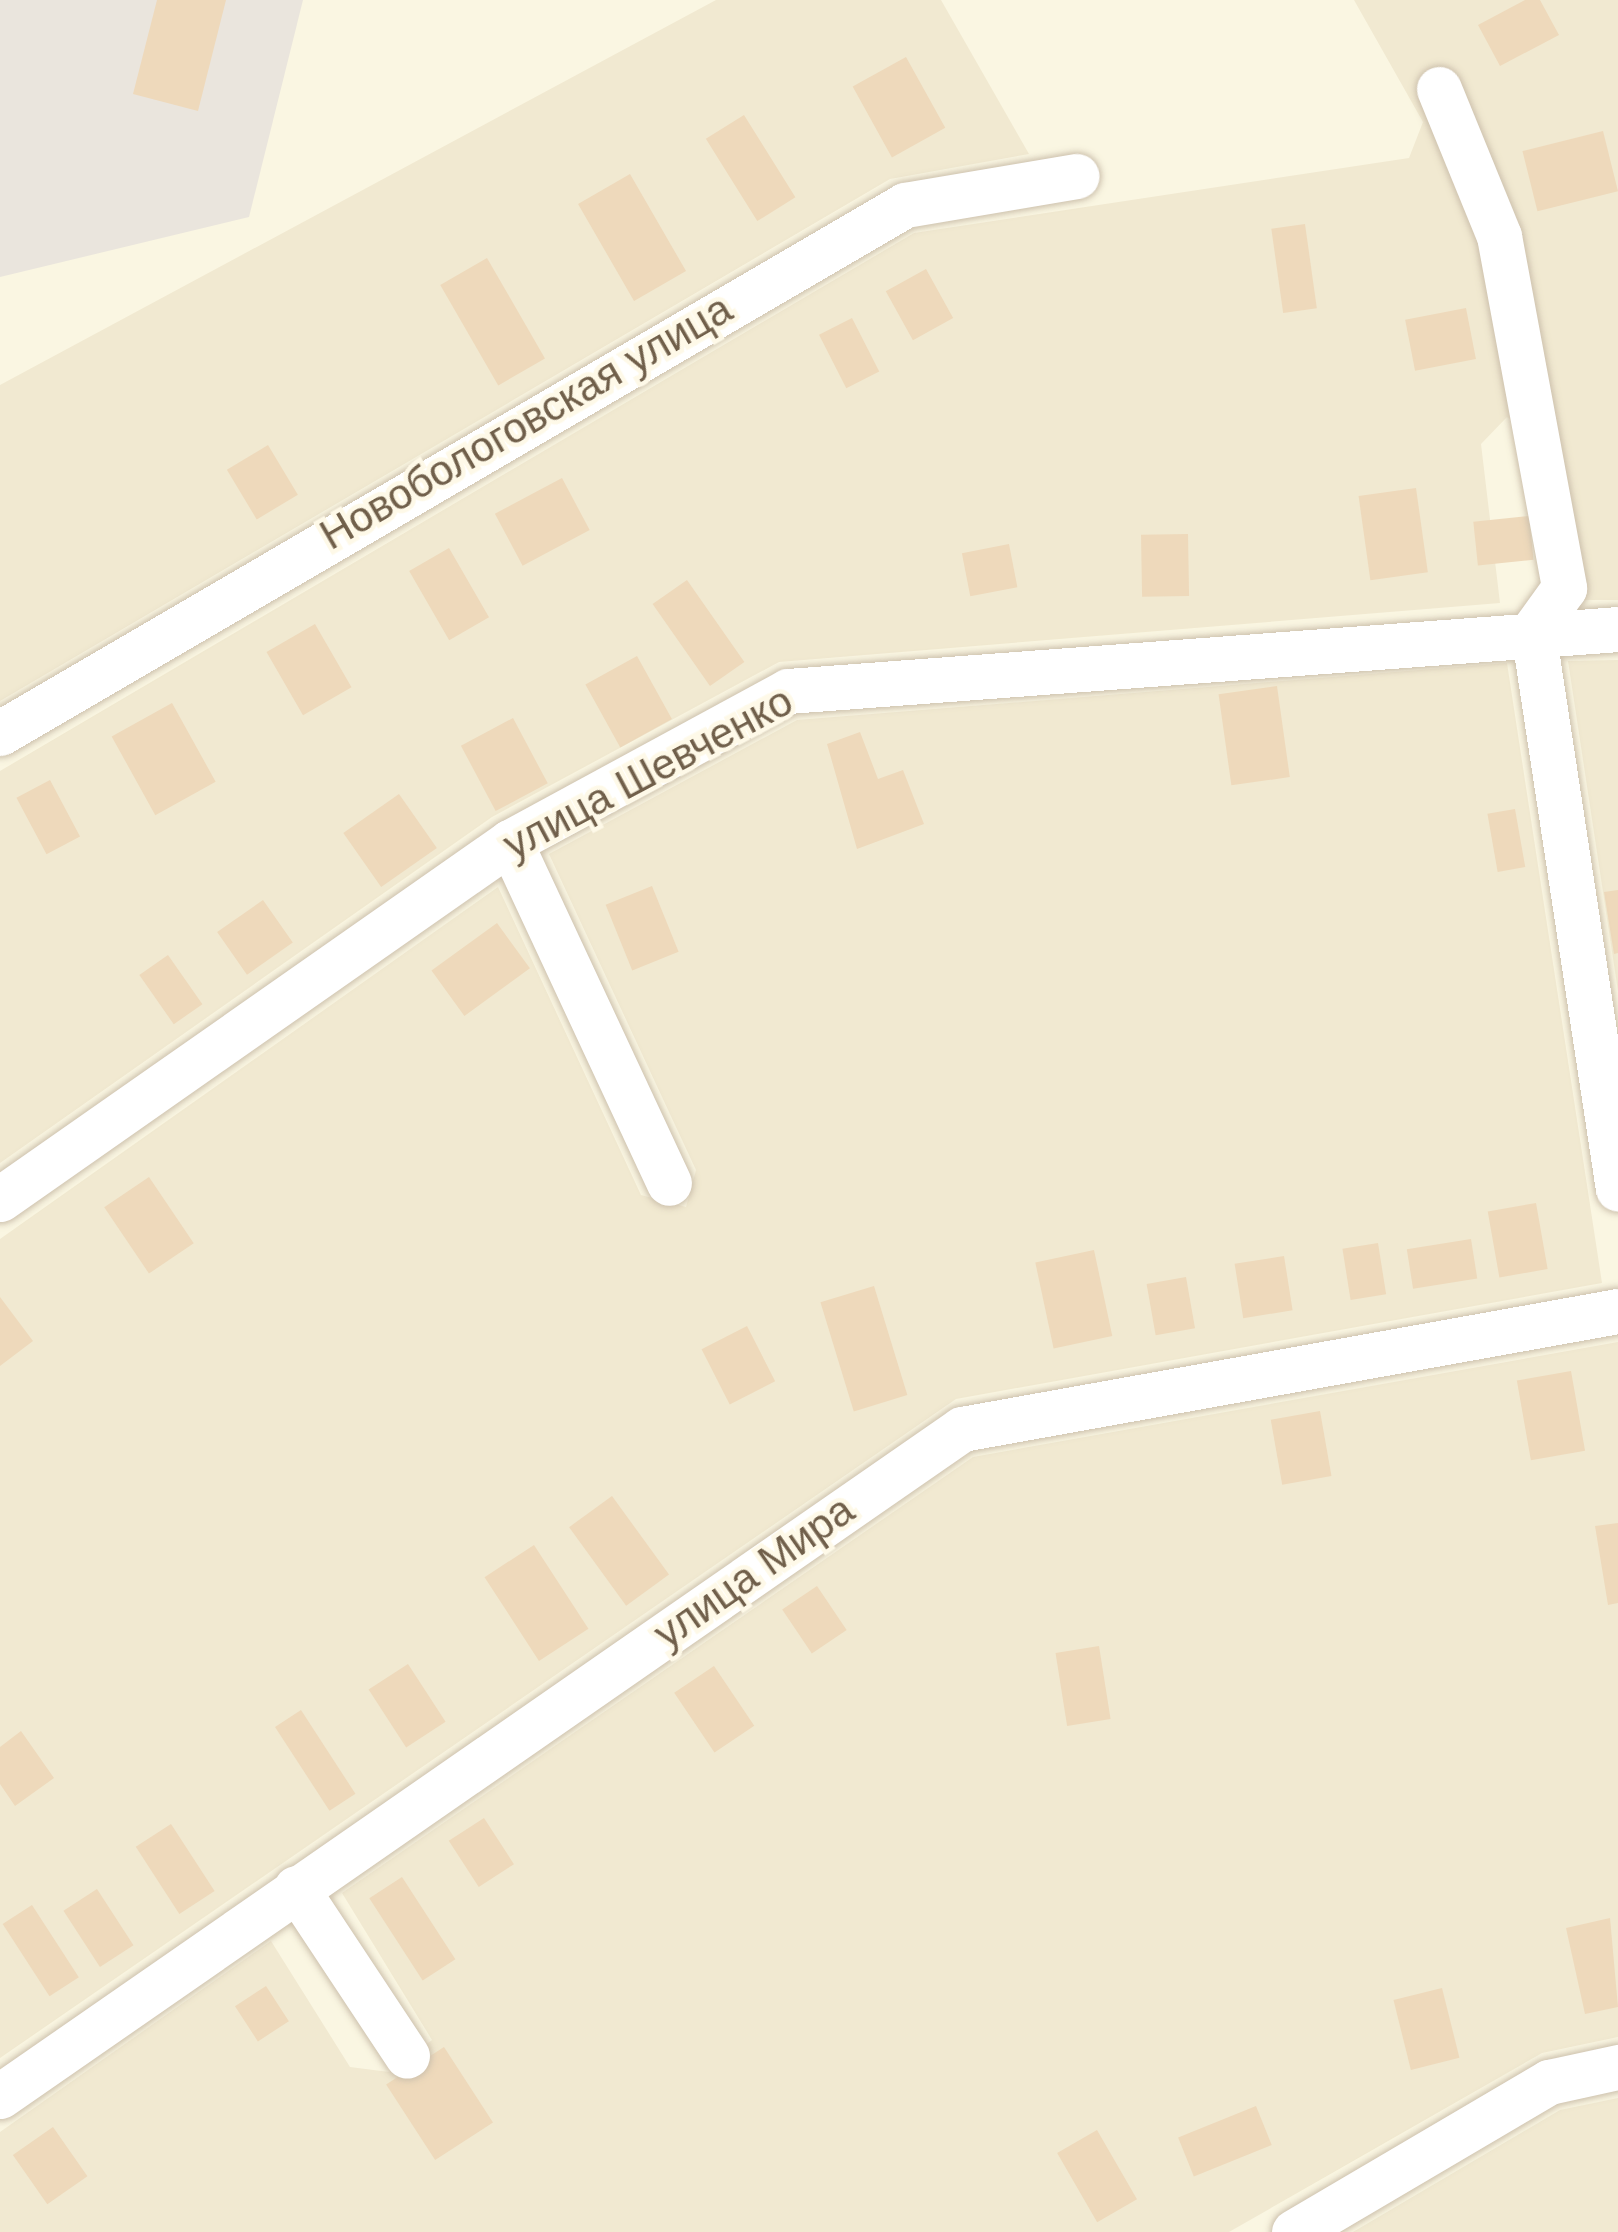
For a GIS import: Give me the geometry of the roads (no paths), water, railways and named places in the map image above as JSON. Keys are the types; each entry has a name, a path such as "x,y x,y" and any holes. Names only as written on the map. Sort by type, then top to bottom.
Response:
{"street":[{"path":"1439,89 1499,236 1564,588 1533,631 1618,1189"},
{"name":"Новобологовская улица","path":"0,733 904,205 1077,176"},
{"name":"улица Шевченко","path":"0,1199 510,842 788,691 1533,631 1618,629"},
{"path":"510,842 669,1183"},
{"name":"улица Мира","path":"0,2096 962,1429 1618,1311"},
{"path":"296,1888 407,2056"},
{"path":"1294,2232 1549,2082 1618,2067"}]}
